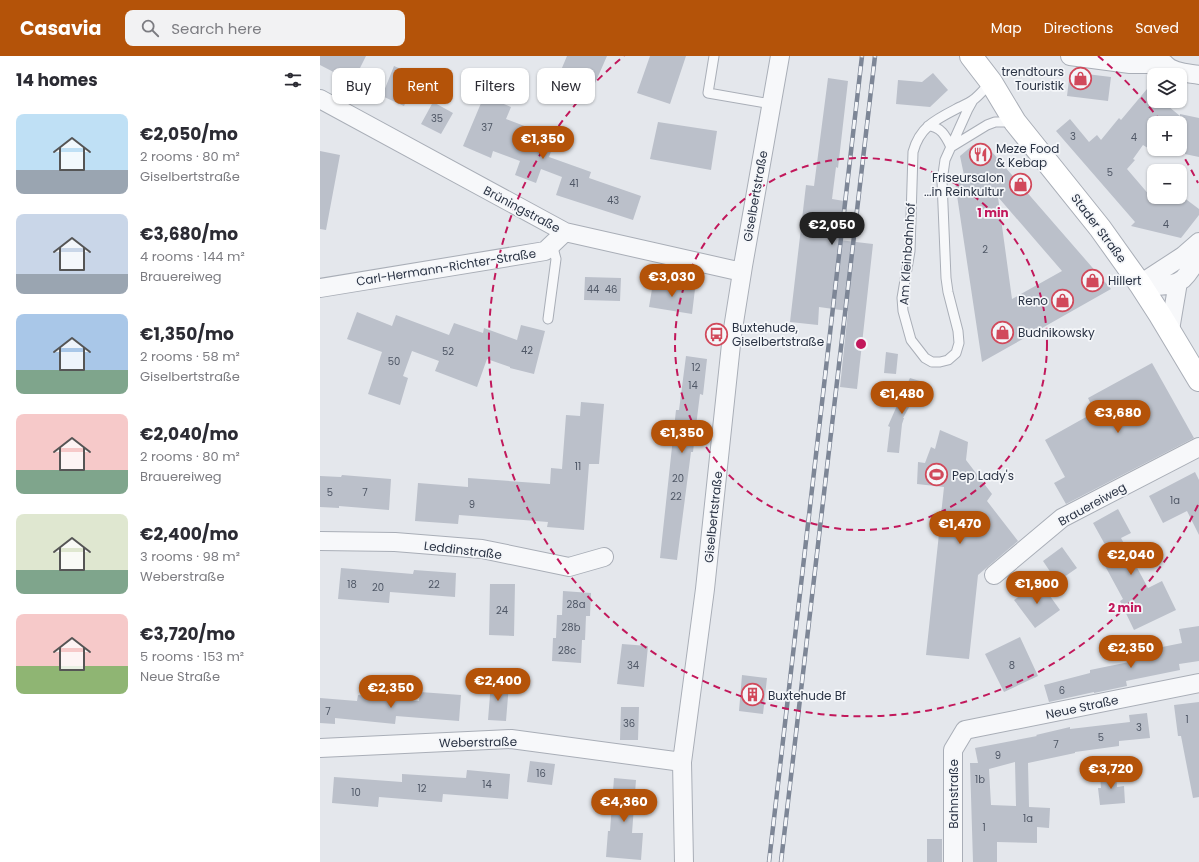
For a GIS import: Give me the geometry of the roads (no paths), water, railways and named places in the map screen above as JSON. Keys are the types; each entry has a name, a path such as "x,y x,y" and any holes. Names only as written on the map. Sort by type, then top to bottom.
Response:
{"street":[{"name":"Giselbertstraße","path":"684,862 682,762 705,589 732,335 780,56"},
{"path":"971,56 991,82"},
{"path":"983,56 991,82"},
{"path":"1070,56 1130,64 1164,60 1167,67 1173,70 1199,75"},
{"name":"Stader Straße","path":"991,82 1015,122 1100,228 1140,284 1170,330 1199,380"},
{"name":"Brüningstraße","path":"320,99 565,232 742,272"},
{"name":"Carl-Hermann-Richter-Straße","path":"320,288 545,251 565,232"},
{"path":"1140,284 1183,256 1199,242"},
{"path":"1140,284 1158,286 1178,282 1188,273 1199,254"},
{"path":"1170,330 1178,282"},
{"name":"Brauereiweg","path":"994,575 1062,518 1199,447"},
{"name":"Leddinstraße","path":"320,541 395,542 482,549 569,567 604,557"},
{"name":"Neue Straße","path":"966,730 1199,683"},
{"name":"Bahnstraße","path":"953,862 953,750 966,730"},
{"name":"Weberstraße","path":"320,748 511,740 682,762"}],"lane":[{"path":"714,56 708,93 771,104"},
{"name":"Am Kleinbahnhof","path":"973,100 946,160 942,181 946,278 958,331 959,343 956,353 948,360 932,362 924,358 911,340 903,311 902,298 910,251 913,152 921,133 928,126 942,116 973,100 991,82"},
{"path":"928,126 938,128 946,138 951,148 987,125 995,122 1015,122"},
{"path":"548,319 556,260 552,244"}],"railway":[{"path":"769,862 862,56"},
{"path":"781,862 875,56"}],"place":[{"name":"trendtours Touristik","path":"1080,78"},
{"name":"Meze Food & Kebap","path":"980,155"},
{"name":"Friseursalon ...in Reinkultur","path":"1020,184"},
{"name":"Hillert","path":"1093,280"},
{"name":"Reno","path":"1063,300"},
{"name":"Budnikowsky","path":"1002,332"},
{"name":"Buxtehude, Giselbertstraße","path":"717,334"},
{"name":"Pep Lady's","path":"936,475"},
{"name":"Buxtehude Bf","path":"753,695"}]}
